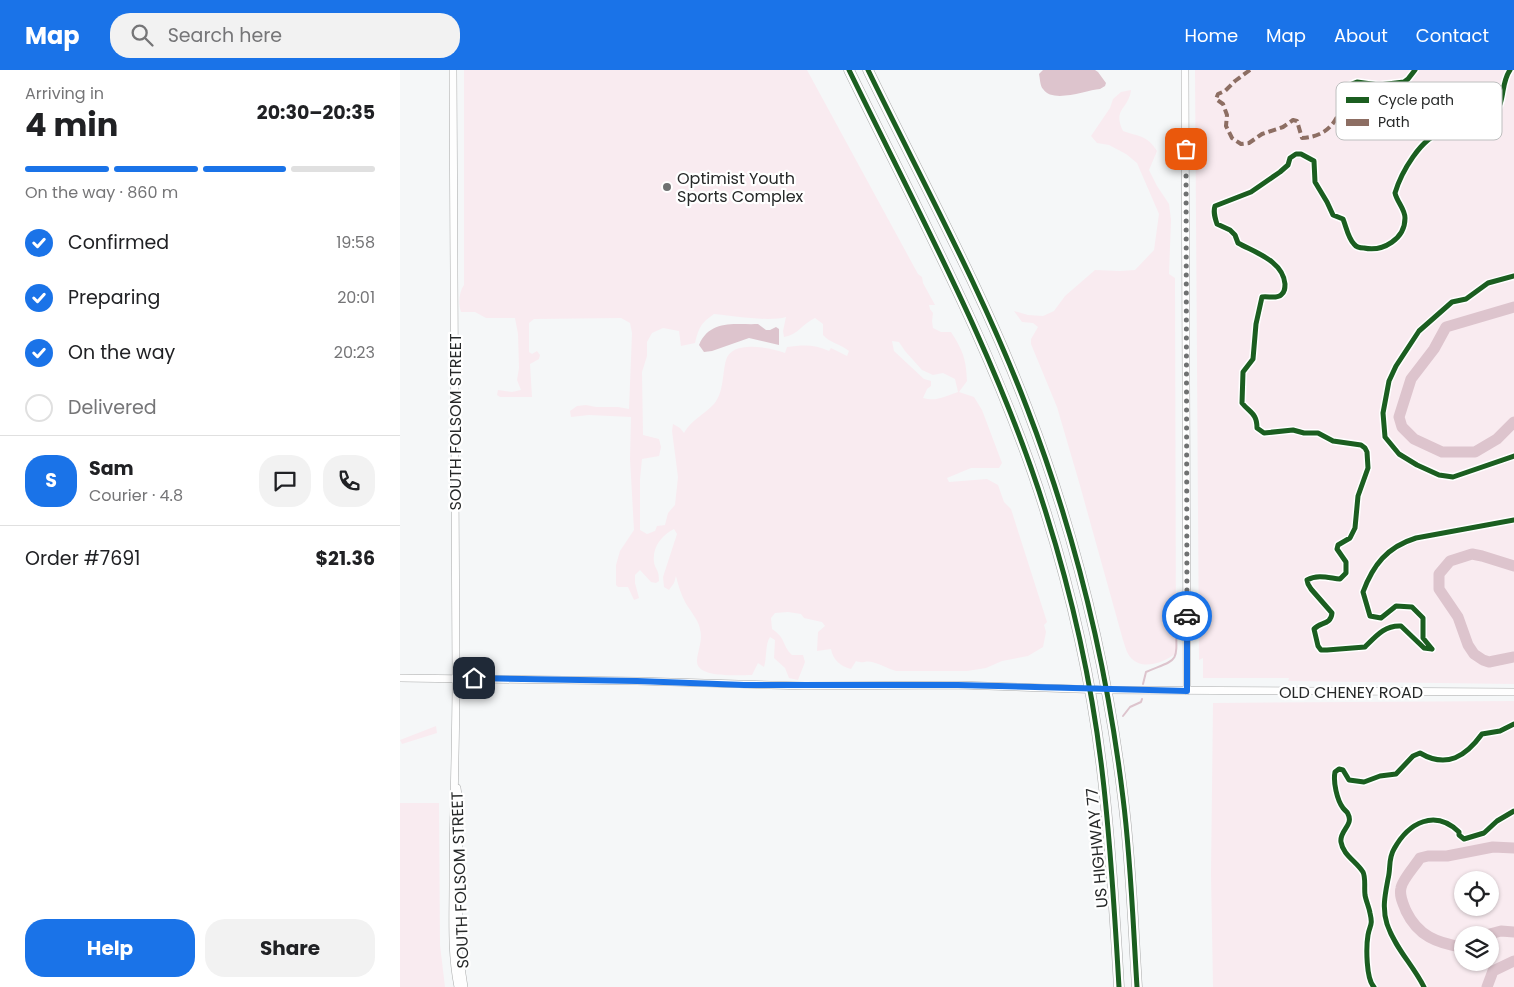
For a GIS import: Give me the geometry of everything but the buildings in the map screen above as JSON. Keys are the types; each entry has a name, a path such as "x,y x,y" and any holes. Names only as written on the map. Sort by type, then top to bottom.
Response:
{"highway":[{"name":"US HIGHWAY 77","path":"849,70 971,319 1011,413 1031,467 1059,559 1072,607 1089,690 1103,776 1119,987"},
{"name":"US HIGHWAY 77","path":"868,70 969,276 1026,407 1046,460 1076,557 1090,609 1110,712 1126,825 1137,987"}],"street":[{"name":"SOUTH FOLSOM STREET","path":"453,70 456,678 456,774 453,802 453,949 458,987"},
{"path":"1185,70 1187,691"},
{"name":"OLD CHENEY ROAD","path":"400,678 637,681 744,685 958,685 1089,690 1514,692"},
{"name":"SOUTH FOLSOM STREET","path":"456,774 459,801 459,954 464,987"}],"shaded area":[{"path":"464,70 807,70 918,274 922,277 923,283 935,305 929,305 933,313 933,328 941,332 951,332 961,350 965,360 967,381 959,392 974,397 982,410 1002,463 999,468 971,468 947,478 949,482 987,479 998,485 1004,502 1011,509 1047,622 1044,625 1046,632 1043,647 1028,656 1002,661 986,668 967,671 896,671 868,661 856,661 851,669 838,662 833,656 831,649 817,651 818,632 825,626 822,622 804,618 801,614 788,612 775,613 771,618 772,629 780,636 792,655 803,655 805,662 798,680 789,678 785,668 774,658 775,640 770,637 767,643 764,667 758,663 752,675 719,675 703,670 698,666 697,660 701,637 699,625 684,599 676,576 669,590 664,587 663,577 677,534 674,529 662,538 656,547 654,562 659,581 656,583 651,582 640,570 635,575 639,598 634,600 628,587 618,587 616,585 616,565 620,551 634,530 630,459 631,417 589,415 571,417 570,411 577,406 586,405 629,409 632,333 630,323 621,318 534,319 529,323 529,352 532,354 537,351 540,355 539,359 530,364 532,397 500,397 497,395 498,390 512,392 521,390 517,380 519,368 518,334 515,318 486,318 475,312 461,312 459,305 464,285","holes":["714,314 761,319 786,317 783,331 784,337 797,332 815,318 823,324 823,335 849,351 847,356 831,348 829,351 814,346 803,346 787,347 785,353 762,347 744,347 730,353 726,360 720,394 714,404 690,425 684,433 673,424 672,431 678,477 675,505 668,513 665,525 657,526 655,531 647,534 640,530 642,459 659,456 661,447 659,439 643,435 642,372 647,356 647,342 652,333 663,328 679,331 681,346 695,343 701,326","892,341 899,342 922,370 933,375 943,373 955,379 958,392 937,399 923,398 927,389 931,386 931,381 924,379 894,351"]},
{"path":"1043,70 1095,70 1106,83 1100,89 1070,95 1054,95 1048,93 1041,86 1039,74"},
{"path":"1195,70 1514,70 1514,684 1288,681 1289,678 1203,678 1203,658 1199,660"},
{"path":"1131,90 1130,96 1120,113 1120,124 1123,131 1146,139 1157,151 1149,170 1169,204 1171,220 1169,274 1175,278 1176,653 1160,662 1148,665 1136,662 1127,652 1057,407 1031,344 1031,339 1038,327 1033,323 1022,322 1014,311 1028,315 1043,316 1054,311 1065,296 1095,270 1135,270 1154,250 1159,214 1137,163 1126,154 1109,145 1097,143 1091,136 1110,108 1113,99 1121,92"},
{"path":"732,324 758,324 766,330 776,327 779,329 779,345 749,338 704,352 699,345 704,337 716,327"},
{"path":"1514,701 1514,987 1213,987 1211,874 1213,703"},
{"path":"436,726 437,733 402,744 400,740"},
{"path":"400,803 439,803 440,945 445,987 400,987"}],"waterway":[{"path":"1514,307 1446,327 1434,349 1411,379 1399,417 1402,427 1414,439 1442,452 1475,452 1497,439 1514,422"},
{"path":"1514,566 1472,554 1450,561 1439,574 1439,589 1458,617 1468,645 1474,654 1489,662 1514,657"},
{"path":"1143,684 1146,672 1174,658 1176,654 1176,627"},
{"path":"1123,716 1130,707 1141,702 1142,699"},
{"path":"1454,945 1429,937 1416,927 1406,911 1402,899 1401,891 1404,881 1420,858 1447,856 1493,847 1514,848"},
{"path":"1499,932 1514,932"},
{"path":"1487,987 1493,971 1514,961"}],"marked path":[{"path":"1250,70 1225,91 1218,94 1216,99 1223,104 1227,115 1226,126 1232,138 1241,144 1249,143 1262,134 1283,127 1293,120 1297,121 1302,138 1313,136 1328,128 1336,118"}],"cycle path":[{"path":"849,70 930,233 981,343 1027,455 1056,545 1081,644 1099,745 1111,857 1119,987"},
{"path":"868,70 972,279 1027,408 1060,503 1087,600 1108,699 1116,748 1128,845 1137,987"},
{"path":"1404,82 1415,70"},
{"path":"1502,94 1510,70"},
{"path":"1428,140 1407,166 1395,193 1405,215 1404,225 1397,238 1385,246 1371,249 1360,248 1355,245 1343,219 1333,215 1315,182 1314,161 1301,154 1296,154 1290,158 1288,165 1280,172 1251,192 1215,206 1214,215 1217,224 1230,230 1235,235 1238,243 1260,254 1274,264 1283,276 1285,284 1284,291 1279,296 1262,297 1256,324 1253,359 1243,372 1242,403 1256,419 1257,428 1264,433 1293,430 1304,433 1318,433 1333,441 1361,445 1367,452 1368,468 1358,496 1355,528 1350,538 1338,545 1337,549 1346,562 1346,573 1340,579 1319,577 1307,580 1311,589 1332,613 1330,620 1314,629 1318,646 1321,650 1365,647 1385,629 1401,626 1424,648 1432,649"},
{"path":"1514,276 1488,283 1466,299 1452,302 1419,331 1396,366 1389,381 1383,413 1385,437 1399,454 1439,475 1453,477 1514,456"},
{"path":"1432,649 1423,638 1423,618 1412,607 1396,606 1381,618 1370,616 1363,592 1371,573 1389,552 1397,546 1416,538 1514,520"},
{"path":"1374,987 1369,977 1367,962 1367,940 1371,920 1365,895 1364,877 1363,872 1342,847 1341,838 1348,825 1349,818 1348,813 1341,805 1337,796 1335,772 1339,769 1343,770 1349,780 1364,782 1380,776 1396,774 1413,756 1420,753 1439,760 1455,758 1476,742 1482,734 1500,731 1514,724"},
{"path":"1424,987 1399,949 1390,933 1385,918 1385,896 1390,860 1394,849 1407,832 1423,822 1441,821 1459,832 1459,835 1464,839 1484,833 1497,821 1514,811"}],"way so far":[{"path":"1186,149 1187,616"}],"place":[{"name":"Optimist Youth Sports Complex","path":"667,187"}],"route":[{"path":"474,678 744,685 958,685 1187,691 1187,616"}]}
